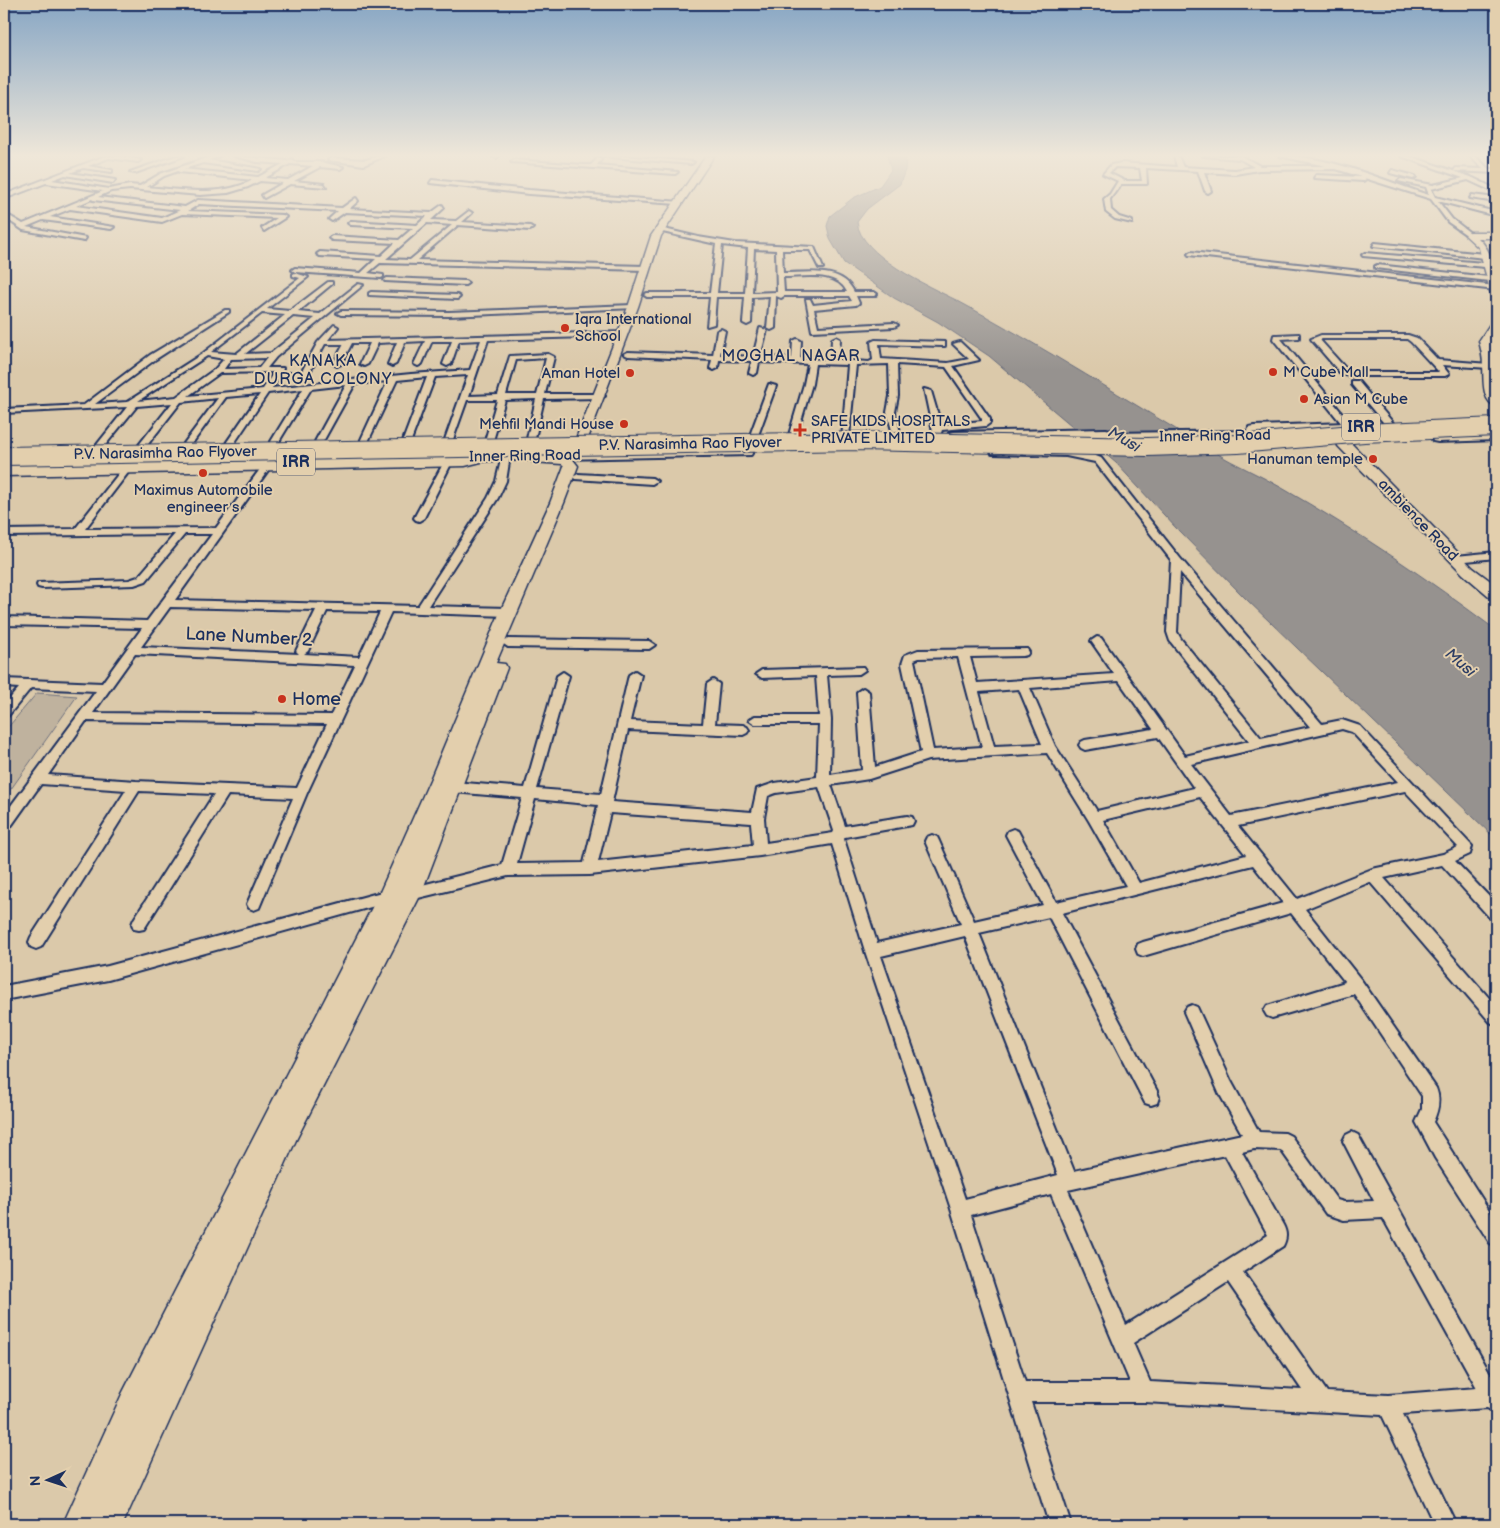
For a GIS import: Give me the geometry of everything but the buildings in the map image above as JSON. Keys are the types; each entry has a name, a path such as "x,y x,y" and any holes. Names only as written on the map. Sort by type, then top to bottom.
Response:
{"highway":[{"name":"P.V. Narasimha Rao Flyover","path":"4,456 859,441 1147,447 1238,444 1364,433 1496,427"},
{"name":"P.V. Narasimha Rao Flyover","path":"4,463 860,447 1053,452 1152,452 1208,450 1370,438 1496,435"}],"main road":[{"path":"588,446 606,396 622,334 633,307 645,268 666,227"},
{"path":"629,349 647,296 664,231 667,227"},
{"path":"1470,236 1496,235"},
{"path":"1470,236 1483,247 1494,279"},
{"name":"Inner Ring Road","path":"4,468 108,465 128,467 486,450 530,443 588,446 873,449 995,438 1230,433 1496,422"},
{"name":"Inner Ring Road","path":"4,456 226,449 269,459 316,447 447,445 486,450 508,456 588,446 663,440 685,446 753,438 897,436 938,432 995,438"},
{"name":"Inner Ring Road","path":"1230,433 1289,436 1343,443 1496,435"},
{"name":"ambience Road","path":"1343,443 1468,571 1496,593"},
{"path":"108,465 119,452"},
{"path":"79,1524 134,1405 400,895 440,780 508,612 557,503 571,466 566,460 526,459 508,456"}],"street":[{"path":"24,227 84,239"},
{"path":"264,230 268,227"},
{"path":"362,275 418,227"},
{"path":"411,262 453,227"},
{"path":"517,227 530,228"},
{"path":"1457,227 1470,236"},
{"path":"664,231 719,244 751,248 812,248 821,267"},
{"path":"332,238 402,242"},
{"path":"710,324 719,244"},
{"path":"1375,245 1485,256"},
{"path":"748,323 751,248"},
{"path":"771,328 777,296 779,248"},
{"path":"320,254 411,262 470,273"},
{"path":"1191,254 1494,279"},
{"path":"1365,255 1494,279"},
{"path":"1366,266 1494,279"},
{"path":"796,275 796,268 828,267 832,275"},
{"path":"95,452 131,404 206,354 305,277 294,273 362,275 384,278 470,273 645,268"},
{"path":"449,314 470,273"},
{"path":"779,275 832,275 847,284 856,303 810,307"},
{"path":"138,451 178,400 330,283"},
{"path":"261,371 273,355 360,285"},
{"path":"370,294 457,297"},
{"path":"647,296 874,294"},
{"path":"806,295 815,329 894,326"},
{"path":"341,313 449,314 633,307"},
{"path":"86,407 152,356 227,311"},
{"path":"262,311 322,316"},
{"path":"1496,323 1485,341 1491,351 1489,386 1496,402"},
{"path":"278,375 304,375 322,342 334,327"},
{"path":"753,373 763,330"},
{"path":"714,368 721,331"},
{"path":"322,342 622,334"},
{"path":"1296,336 1277,337 1276,339 1349,427"},
{"path":"1436,362 1446,374 1350,374 1344,372 1315,339 1321,337 1408,338 1414,340 1436,362 1491,365"},
{"path":"447,445 485,338"},
{"path":"447,364 456,339"},
{"path":"392,364 402,340"},
{"path":"418,364 429,340"},
{"path":"835,362 836,340"},
{"path":"877,361 875,340 906,344 942,344"},
{"path":"364,364 375,341"},
{"path":"796,361 797,341"},
{"path":"337,364 349,342"},
{"path":"905,362 906,344"},
{"path":"629,349 716,358 870,364 877,361 948,365 975,360 957,344"},
{"path":"206,354 233,357 273,355"},
{"path":"269,459 465,462 486,450 513,358 548,356 550,357 530,443"},
{"path":"792,438 808,384 812,361"},
{"path":"893,362 894,396 891,412 897,436"},
{"path":"845,437 852,363"},
{"path":"927,391 938,432 986,423 986,419 948,365"},
{"path":"218,371 280,370 226,449"},
{"path":"4,410 131,404 473,372"},
{"path":"405,446 432,375"},
{"path":"362,446 393,379"},
{"path":"316,447 352,382"},
{"path":"1355,383 1391,426"},
{"path":"6,820 106,687 219,531 269,459 309,386"},
{"path":"753,438 772,386"},
{"path":"183,450 224,395"},
{"path":"463,398 606,396"},
{"path":"106,1524 287,1131 453,787 508,643 568,505 588,446"},
{"path":"873,449 1094,456 1176,560 1319,729"},
{"path":"421,609 493,498 501,481 508,456"},
{"path":"420,518 448,462"},
{"path":"4,472 128,467"},
{"path":"79,531 128,467"},
{"path":"578,477 652,481"},
{"path":"42,585 130,584 142,579 183,531"},
{"path":"4,533 219,531"},
{"path":"1456,559 1496,556"},
{"path":"1176,560 1172,632 1176,641 1258,743"},
{"path":"167,602 508,612"},
{"path":"302,651 323,608"},
{"path":"254,904 300,793 387,609"},
{"path":"4,621 151,625"},
{"path":"1097,641 1203,791 1230,822 1357,986 1430,1094 1430,1110 1424,1122 1496,1236"},
{"path":"508,643 649,645"},
{"name":"Lane Number 2","path":"132,650 364,661"},
{"path":"928,755 908,664 909,658 918,654 1023,652"},
{"path":"963,653 989,752"},
{"path":"762,674 860,670"},
{"path":"821,671 825,720 823,781 872,950 960,1210 1060,1524"},
{"path":"590,869 635,675"},
{"path":"508,870 563,676"},
{"path":"972,688 1122,677"},
{"path":"4,682 106,687"},
{"path":"4,713 29,683"},
{"path":"708,729 712,684"},
{"path":"1023,684 1050,748 1094,817 1136,890"},
{"path":"863,692 869,774"},
{"path":"83,717 336,720"},
{"path":"755,720 825,720"},
{"path":"1143,949 1295,906 1372,876 1445,859 1465,850 1466,846 1356,729 1342,724 1182,761"},
{"path":"623,725 743,730"},
{"path":"1085,745 1161,732"},
{"path":"760,850 757,818 762,793 775,788 869,774 928,755 1050,748"},
{"path":"38,779 136,786 300,793"},
{"path":"1230,822 1408,785"},
{"path":"36,942 136,786"},
{"path":"453,787 757,818"},
{"path":"139,924 224,790"},
{"path":"1094,817 1203,791"},
{"path":"4,993 108,973 400,895 508,870 590,869 760,850 907,821"},
{"path":"1013,835 1151,1097"},
{"path":"932,841 970,929 1063,1183 1144,1392"},
{"path":"872,950 1136,890 1257,858"},
{"path":"1445,859 1496,914"},
{"path":"1372,876 1496,1017"},
{"path":"1272,1011 1357,986"},
{"path":"1192,1012 1225,1087 1254,1140"},
{"path":"960,1210 1063,1183 1254,1140 1280,1140 1288,1144 1332,1208 1344,1211 1388,1209"},
{"path":"1018,1392 1144,1392 1388,1405 1495,1399 1388,1209 1352,1140"},
{"path":"1122,1339 1277,1240 1278,1236 1229,1146"},
{"path":"1230,1269 1321,1402"},
{"path":"1388,1405 1445,1524"}],"shaded area":[{"path":"37,693 77,696 11,789 4,790 4,732"}],"water":[{"name":"Musi","path":"827,227 859,227 861,234 870,246 897,268 1054,355 1214,452 1310,504 1391,556 1496,630 1496,839 1246,599 1176,528 1116,463 989,356 938,322 894,298 844,263 830,239"}],"place":[{"name":"Iqra International School","path":"565,328"},
{"name":"M Cube Mall","path":"1273,372"},
{"name":"Aman Hotel","path":"630,373"},
{"name":"Asian M Cube","path":"1304,399"},
{"name":"Mehfil Mandi House","path":"624,424"},
{"name":"SAFE KIDS HOSPITALS PRIVATE LIMITED","path":"800,430"},
{"name":"Hanuman temple","path":"1373,459"},
{"name":"Maximus Automobile engineer s","path":"203,473"},
{"name":"Home","path":"282,699"}],"district":[{"name":"MOGHAL NAGAR","path":"791,356"},
{"name":"KANAKA DURGA COLONY","path":"323,370"}]}
